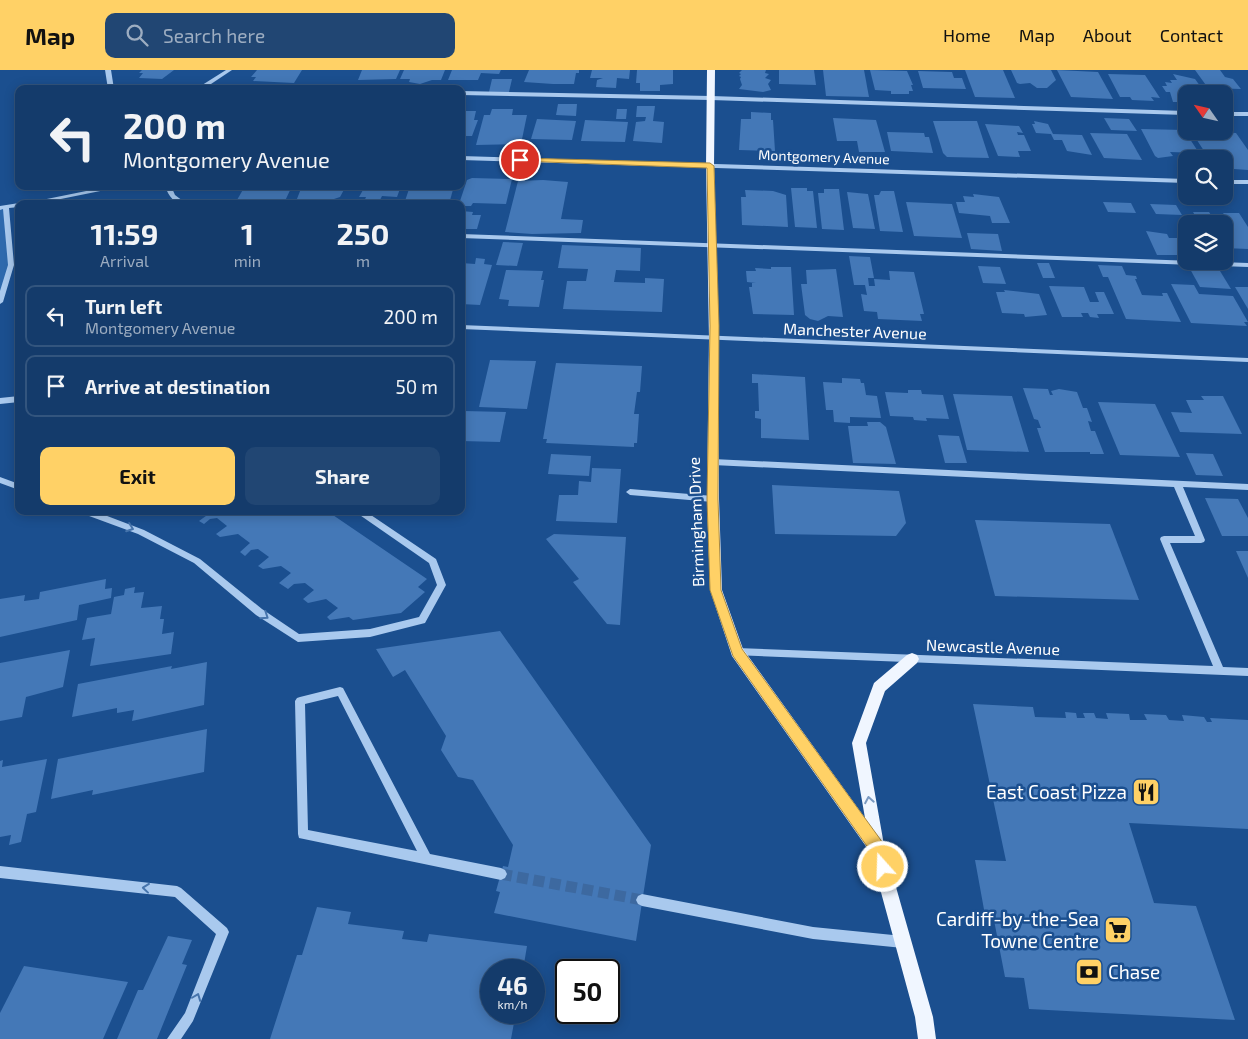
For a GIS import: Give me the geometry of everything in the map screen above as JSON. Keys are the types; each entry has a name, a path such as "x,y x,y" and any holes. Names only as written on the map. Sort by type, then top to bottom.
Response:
{"main road":[{"name":"Birmingham Drive","path":"712,70 710,166 714,339 713,499 716,590 737,652 878,848 924,1017 927,1039"},
{"path":"878,848 859,743 879,687 912,659"}],"street":[{"path":"108,70 110,85"},
{"path":"206,85 229,70"},
{"path":"465,93 711,98 1178,113"},
{"path":"1233,114 1248,114"},
{"name":"Montgomery Avenue","path":"465,158 1178,180"},
{"path":"1233,182 1248,182"},
{"path":"47,200 100,190"},
{"path":"170,190 172,196 178,200"},
{"path":"0,302 10,266 3,208"},
{"path":"465,236 1248,265"},
{"name":"Manchester Avenue","path":"465,327 1248,360"},
{"path":"0,402 15,399"},
{"path":"713,462 1248,487"},
{"path":"0,480 15,486"},
{"path":"1177,483 1201,540 1164,540 1220,671"},
{"path":"630,492 713,499"},
{"path":"95,515 141,532 198,561 260,612 298,638 370,633 422,620 442,585 433,561 364,515"},
{"name":"Newcastle Avenue","path":"737,652 1248,672"},
{"path":"426,858 340,691 300,701 303,834 501,874"},
{"path":"0,872 177,892 222,932 189,1017 173,1039"},
{"path":"642,900 813,933 903,942"}],"shaded area":[{"path":"0,209 3,209 10,245 8,266 0,302"}],"building":[{"path":"142,70 174,70 162,79 139,78 143,73 139,73"},
{"path":"257,70 302,70 294,83 253,81 256,77 251,77"},
{"path":"362,70 400,70 396,79 358,80"},
{"path":"404,70 445,70 441,80 432,80 420,84 409,82 410,79 400,79"},
{"path":"452,70 501,70 499,74 481,73 478,80 448,80"},
{"path":"529,70 579,70 579,73 576,73 574,84 524,82"},
{"path":"592,70 630,70 629,79 617,78 616,88 596,87 597,80 603,78 590,78"},
{"path":"637,70 673,70 673,84 660,85 660,91 640,91 640,83 636,83"},
{"path":"742,70 766,70 765,73 769,74 765,78 771,80 768,84 771,90 763,92 739,89 742,85 741,77 739,76 741,74 739,73"},
{"path":"779,70 814,70 816,85 779,84"},
{"path":"823,70 864,70 869,97 826,96"},
{"path":"870,70 907,71 913,85 911,85 913,91 909,91 909,94 891,94 891,91 875,90"},
{"path":"965,70 1003,70 1015,98 975,97"},
{"path":"1011,70 1051,70 1056,80 1047,88 1037,88 1030,83 1017,83"},
{"path":"1057,70 1098,72 1113,99 1071,97"},
{"path":"1195,70 1220,70 1225,77 1233,79 1241,89 1233,89 1233,85 1206,85"},
{"path":"918,71 952,72 954,78 962,78 966,89 923,88"},
{"path":"1108,74 1145,75 1160,98 1151,97 1154,101 1132,100 1130,97 1120,97"},
{"path":"1173,74 1195,79 1199,85 1178,85 1178,102 1173,102 1170,92 1166,92 1162,86 1167,86 1165,82 1172,83 1170,80 1177,80"},
{"path":"492,79 512,79 509,92 489,92"},
{"path":"558,104 577,104 576,116 556,115"},
{"path":"637,106 655,106 653,121 664,122 662,143 633,141 636,122 645,121 646,117 636,117"},
{"path":"492,109 513,109 512,115 527,115 521,144 476,145 484,115 490,115"},
{"path":"617,109 627,109 626,119 616,119"},
{"path":"465,111 476,111 474,120 478,120 472,136 465,136"},
{"path":"751,112 771,113 775,151 739,150 741,119 751,119"},
{"path":"833,118 876,120 885,152 859,152 857,141 837,141"},
{"path":"1104,118 1129,119 1137,131 1111,130"},
{"path":"537,119 576,121 572,140 531,139"},
{"path":"585,120 628,122 625,142 581,141"},
{"path":"933,121 977,121 989,158 947,157 943,153"},
{"path":"1034,121 1048,124 1053,134 1082,135 1092,155 1067,151 1062,140 1054,140 1051,134 1036,133 1032,124 1035,124"},
{"path":"985,124 1019,126 1023,133 1017,132 1018,135 1024,135 1031,151 1018,151 1020,157 998,156"},
{"path":"1141,129 1178,130 1178,140 1191,140 1197,150 1178,150 1178,152 1170,152 1173,156 1158,158 1155,156"},
{"path":"887,132 924,133 925,137 929,137 933,153 891,151"},
{"path":"1090,133 1127,134 1142,160 1104,158"},
{"path":"1233,133 1236,133 1248,150 1248,170 1233,168 1233,150 1203,150 1197,140 1233,140"},
{"path":"472,178 512,179 506,204 473,203 471,206 465,206 465,200 460,200 467,180"},
{"path":"518,181 568,182 561,219 583,220 581,233 532,234 505,232"},
{"path":"791,188 807,188 807,191 813,191 817,228 795,227"},
{"path":"824,189 839,189 844,230 822,229 818,193 824,193"},
{"path":"243,190 290,190 285,200 237,200"},
{"path":"300,190 344,190 340,197 334,199 297,200"},
{"path":"363,190 400,190 397,197 382,196 380,200 365,200 366,197 359,197"},
{"path":"409,190 453,190 450,200 405,200"},
{"path":"745,190 773,191 786,195 788,227 742,225 741,197 746,197"},
{"path":"881,191 894,191 903,232 880,231 874,195 879,195"},
{"path":"847,192 868,194 875,229 853,228"},
{"path":"973,194 999,197 1010,223 992,223 990,216 959,213 956,202 965,202 963,196 974,197"},
{"path":"906,202 952,204 962,238 914,236"},
{"path":"1103,202 1131,203 1136,213 1108,212"},
{"path":"1150,204 1176,205 1182,215 1156,214"},
{"path":"465,211 473,212 472,215 481,215 477,229 465,229"},
{"path":"1193,212 1209,212 1211,215 1195,215"},
{"path":"1223,213 1239,213 1248,227 1248,249 1233,248 1233,215 1224,215"},
{"path":"1146,231 1167,234 1169,238 1177,238 1178,240 1178,255 1157,255"},
{"path":"967,233 998,234 1002,251 971,249"},
{"path":"503,242 523,243 517,266 496,265"},
{"path":"562,245 641,248 640,271 616,270 614,282 645,283 645,278 664,279 662,312 563,309 567,281 586,281 588,269 558,268"},
{"path":"849,256 870,257 874,278 868,278 869,286 875,286 874,279 890,280 889,271 914,272 924,314 920,314 922,321 878,319 877,312 864,311 861,294 867,295 865,285 854,285"},
{"path":"476,258 485,259 484,264 492,265 480,305 465,304 465,263 475,264"},
{"path":"1037,263 1049,263 1055,278 1043,278"},
{"path":"1098,265 1122,266 1126,275 1136,276 1137,279 1135,279 1142,295 1163,296 1162,293 1167,293 1181,322 1126,319 1108,277 1103,277"},
{"path":"978,266 1000,267 1006,284 983,283"},
{"path":"771,267 791,267 794,315 753,314 749,287 752,287 752,283 756,283 747,282 746,271 756,271 755,268 771,269"},
{"path":"836,269 843,317 828,316 818,321 810,319 805,315 801,284 807,284 806,270"},
{"path":"506,270 543,271 541,280 544,280 539,307 508,306 509,300 499,299"},
{"path":"1191,270 1220,271 1231,289 1200,287"},
{"path":"1171,284 1194,285 1199,294 1233,296 1248,322 1244,322 1247,326 1191,323"},
{"path":"1049,286 1084,287 1090,302 1099,302 1095,292 1104,292 1114,314 1097,314 1099,318 1090,317 1088,313 1081,313 1083,317 1062,317"},
{"path":"1235,287 1248,287 1248,309"},
{"path":"1004,290 1039,294 1047,315 1025,317 1024,314 1002,313 996,292 1005,292"},
{"path":"490,360 536,361 527,409 479,407"},
{"path":"556,363 642,366 640,392 637,392 634,414 639,414 637,443 634,443 634,447 546,443 547,439 543,439"},
{"path":"752,374 805,377 809,440 761,438 761,419 755,418 755,411 759,411 758,383 752,383"},
{"path":"842,378 860,379 861,383 864,383 866,395 877,396 881,418 850,417 850,423 834,422 833,410 826,410 823,382 842,383"},
{"path":"1023,388 1048,389 1050,395 1053,395 1051,391 1059,389 1077,392 1083,408 1087,408 1092,422 1088,421 1091,431 1095,431 1104,454 1090,454 1090,452 1045,452 1037,428 1041,428 1038,420 1034,419"},
{"path":"908,390 921,390 922,394 943,395 949,419 926,418 927,421 914,420 913,417 890,416 885,392 908,393"},
{"path":"953,394 1012,396 1029,452 967,450"},
{"path":"1201,396 1223,396 1242,434 1180,432 1171,412 1192,413 1186,400 1204,400"},
{"path":"1098,402 1155,404 1180,457 1120,455"},
{"path":"465,411 506,412 500,442 465,441"},
{"path":"867,422 880,422 886,427 896,464 853,463 848,426 868,426"},
{"path":"938,435 959,436 967,463 945,463"},
{"path":"1186,453 1213,454 1223,476 1196,475"},
{"path":"551,454 591,456 589,476 548,474"},
{"path":"592,468 621,469 617,523 556,521 559,495 578,495 579,481 591,482"},
{"path":"772,485 899,491 906,523 896,536 775,534"},
{"path":"1205,498 1238,499 1248,518 1248,536 1222,536"},
{"path":"207,515 333,515 427,579 418,587 425,592 401,613 353,620 349,617 330,620 327,617 338,608 326,599 308,603 303,599 314,590 305,583 294,584 288,589 279,583 291,573 281,566 263,569 258,566 269,557 258,549 251,550 245,556 240,552 250,543 238,534 220,537 216,534 227,526 217,518 210,519 204,524 199,521"},
{"path":"975,520 1110,524 1139,600 995,596"},
{"path":"554,534 626,537 620,625 607,624 573,582 579,579 546,539"},
{"path":"1236,551 1248,551 1248,578"},
{"path":"106,579 105,589 112,588 111,598 79,605 77,620 0,637 0,599 25,595 24,601 39,599 40,592"},
{"path":"135,587 134,593 144,592 141,608 162,606 160,619 164,619 162,634 174,632 171,654 90,666 95,638 82,640 87,618 111,614 114,597 124,595 125,589"},
{"path":"500,631 651,845 636,941 494,913 500,892 496,891 503,866 508,867 513,845 473,780 458,777 441,750 446,736 405,670 393,677 376,649"},
{"path":"70,650 63,687 26,697 22,717 0,721 0,663"},
{"path":"207,662 204,705 132,721 134,710 117,713 117,708 72,717 78,684 172,666 171,669"},
{"name":"Cardiff-by-the-Sea Towne Centre","path":"973,704 1033,707 1035,717 1066,718 1065,712 1076,713 1077,718 1085,718 1083,713 1094,713 1096,718 1108,719 1106,713 1129,714 1130,720 1147,720 1144,714 1166,715 1169,720 1184,721 1182,715 1204,717 1207,722 1212,722 1210,718 1248,720 1248,829 1129,823 1154,903 1196,906 1235,1020 1029,1009 1024,978 1005,977 993,915 985,915 975,860 1006,861"},
{"path":"207,729 204,772 92,795 93,790 51,799 58,759"},
{"path":"47,759 36,812 27,814 21,842 9,845 11,835 0,837 0,761 3,760 2,767"},
{"path":"317,907 351,912 348,924 404,931 402,939 427,942 429,934 527,946 525,959 480,959 480,1024 514,1024 511,1039 270,1039 297,955 302,955"},
{"path":"168,936 192,940 182,964 187,965 157,1039 117,1039 138,990 143,990"},
{"path":"24,966 128,982 103,1039 0,1039 0,1013"}],"tunnel":[{"path":"501,874 642,900"}],"place":[{"name":"East Coast Pizza","path":"1146,792"},
{"name":"Cardiff-by-the-Sea Towne Centre","path":"1118,930"},
{"name":"Chase","path":"1089,972"}],"route":[{"path":"520,160 710,166 714,326 713,499 716,590 737,652 878,848 883,867"}]}
